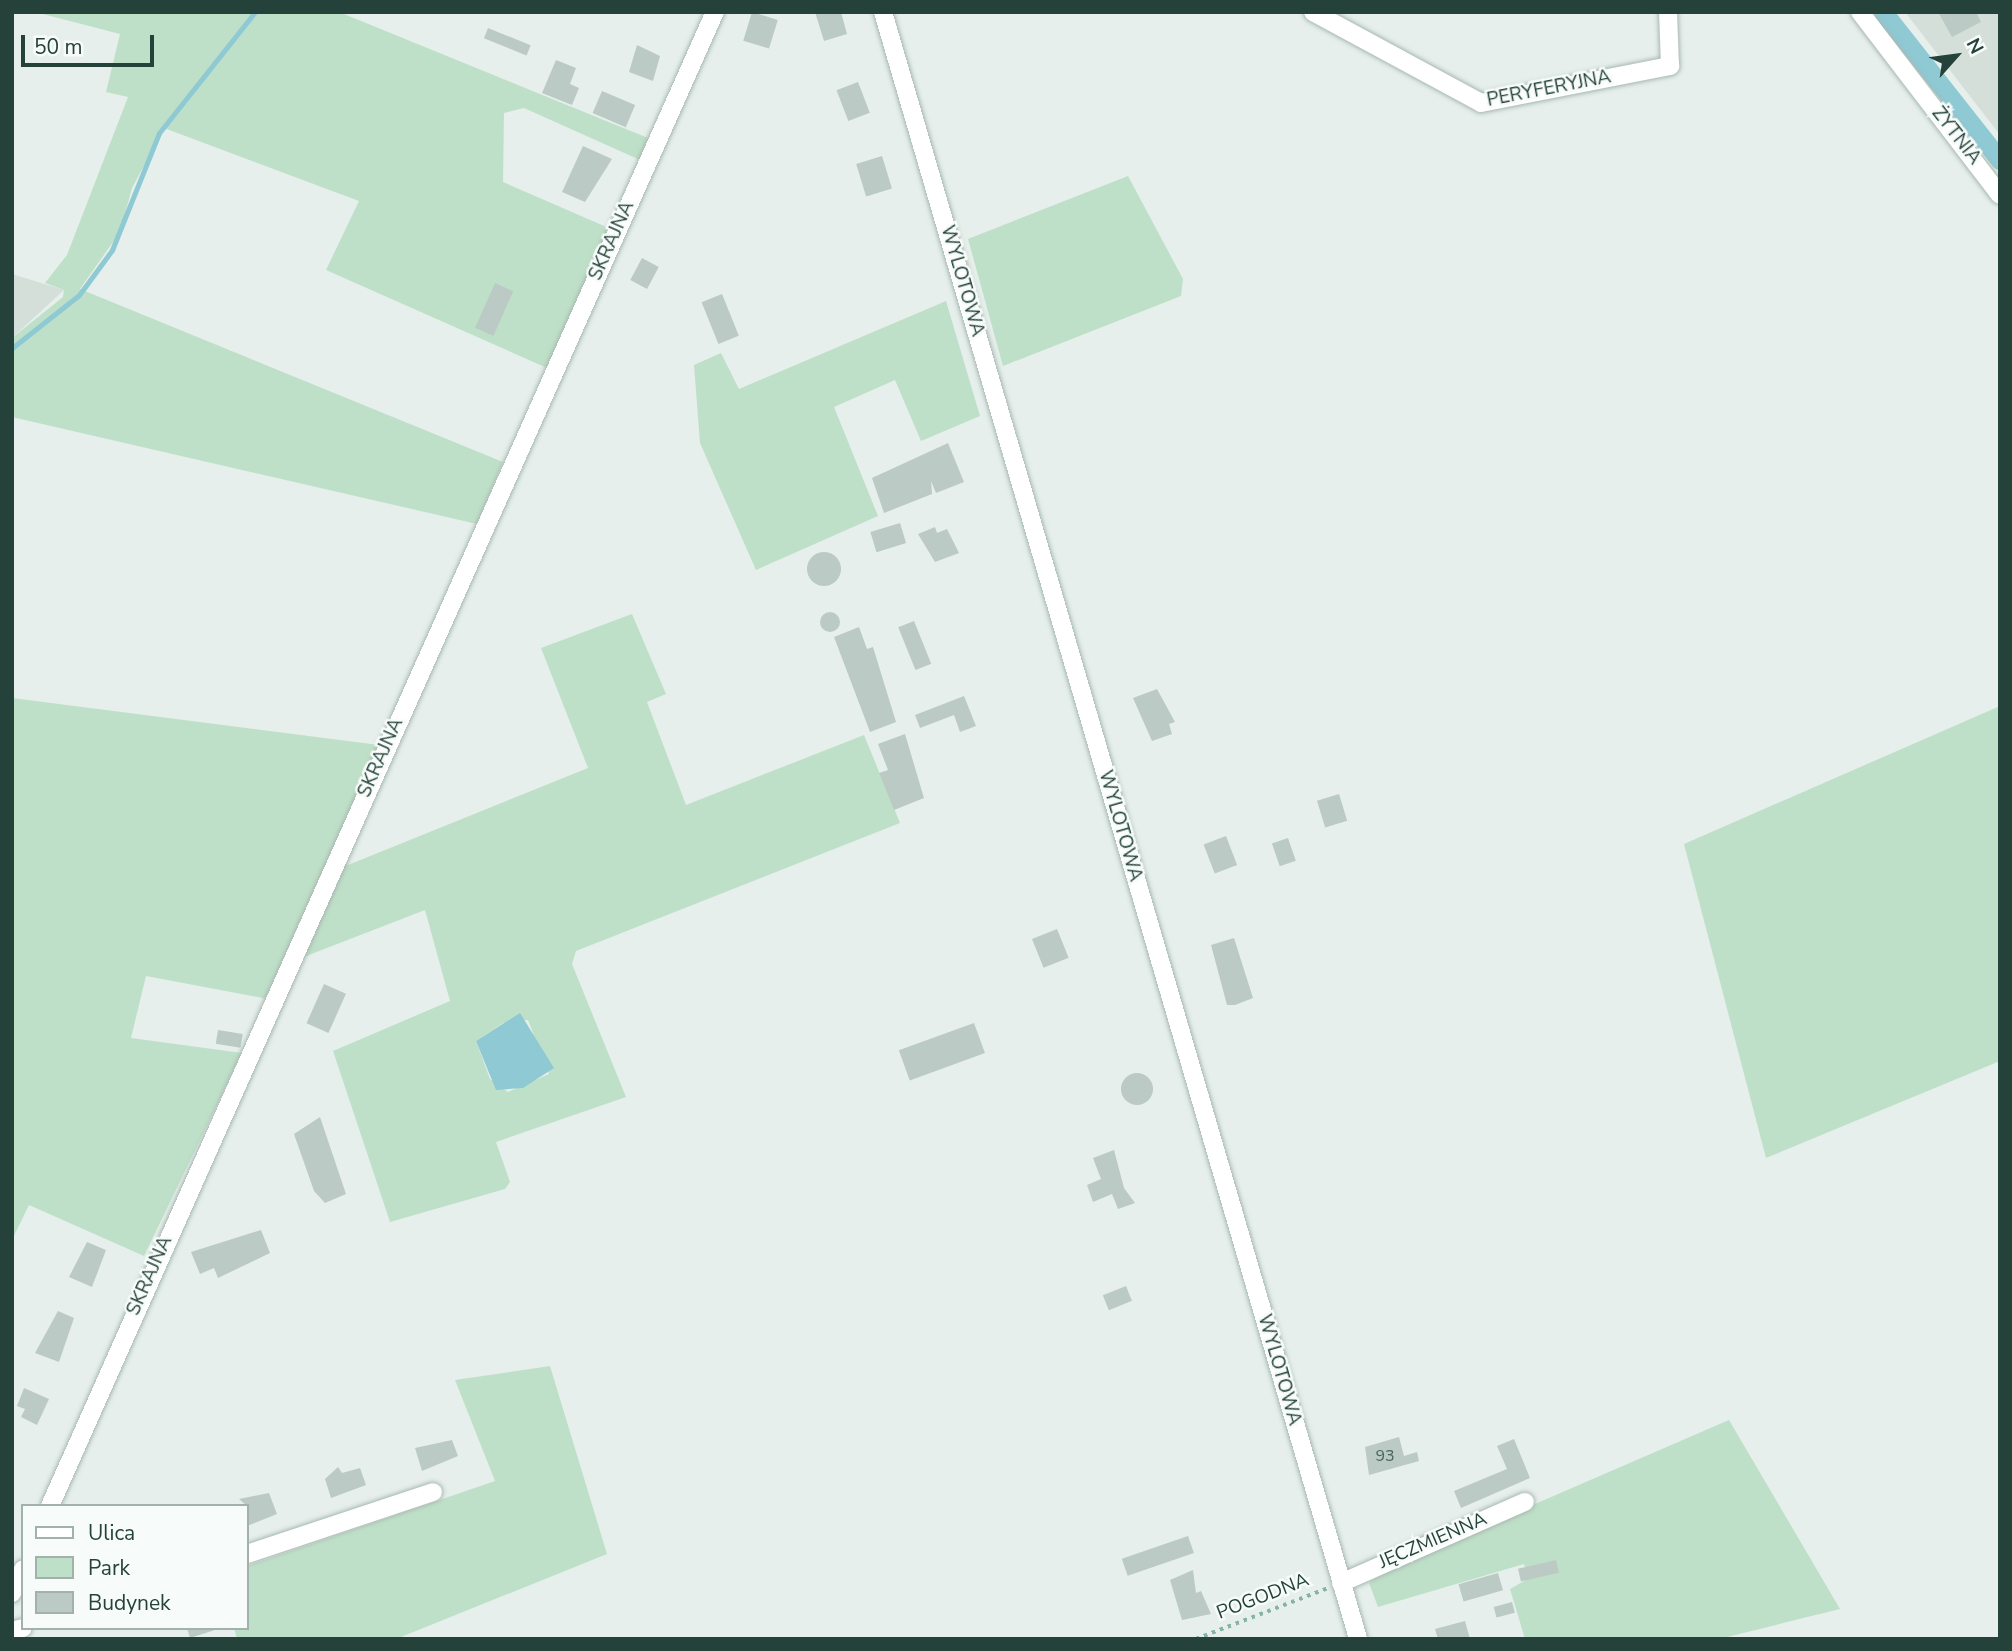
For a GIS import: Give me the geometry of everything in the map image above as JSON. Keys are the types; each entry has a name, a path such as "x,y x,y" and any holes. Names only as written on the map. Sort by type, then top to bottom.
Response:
{"street":[{"name":"SKRAJNA","path":"51,1504 715,12"},
{"name":"WYLOTOWA","path":"883,12 1357,1639"},
{"name":"PERYFERYJNA","path":"1313,12 1481,103 1670,66 1668,12"},
{"name":"ŻYTNIA","path":"1860,12 2000,195"},
{"path":"248,1554 433,1492"},
{"name":"JĘCZMIENNA","path":"1341,1583 1525,1502"},
{"path":"12,1593 21,1573"}],"path":[{"name":"POGODNA","path":"1196,1639 1341,1583"}],"shaded area":[{"path":"1905,12 2000,12 2000,135"},
{"path":"12,274 64,290 12,338"}],"green space":[{"path":"35,12 339,12 648,138 640,160 524,108 504,113 503,182 611,229 547,368 326,270 359,201 164,128 132,188 120,232 80,289 503,462 477,524 12,417 12,338 63,297 64,290 45,283 67,255 128,97 106,92 120,34"},
{"path":"1128,176 1183,279 1181,296 1003,366 968,239"},
{"path":"946,301 980,416 921,441 895,380 834,407 878,516 756,570 700,443 694,365 721,353 739,389"},
{"path":"632,614 666,694 647,702 686,805 864,735 900,823 576,951 572,964 626,1097 496,1142 510,1182 505,1189 390,1222 333,1051 450,1001 425,910 301,958 268,999 146,976 131,1038 242,1053 144,1256 29,1205 12,1240 12,698 379,745 328,862 348,865 588,768 541,648","holes":["528,1020 549,1074 508,1092 490,1079 476,1041 503,1023"]},
{"path":"2000,706 2000,1061 1766,1158 1684,844"},
{"path":"550,1366 607,1554 396,1639 237,1639 235,1630 248,1630 248,1566 495,1481 455,1380"},
{"path":"1729,1420 1840,1609 1719,1639 1525,1639 1510,1589 1528,1579 1524,1564 1378,1607 1369,1583 1394,1565"}],"water":[{"path":"520,1013 554,1068 523,1088 496,1090 476,1041"}],"building":[{"path":"752,12 778,20 769,49 743,41"},
{"path":"815,12 841,12 847,34 824,41"},
{"path":"1938,12 1976,12 1981,22 1952,37"},
{"path":"488,28 531,45 527,55 484,38"},
{"path":"637,45 660,56 653,81 629,72"},
{"path":"556,60 576,68 570,84 579,88 572,105 542,93"},
{"path":"858,82 870,113 848,121 837,90"},
{"path":"602,91 635,105 626,127 593,113"},
{"path":"583,146 612,159 585,202 562,192"},
{"path":"882,156 892,189 866,196 856,164"},
{"path":"642,258 659,267 647,289 630,280"},
{"path":"495,283 513,291 493,336 475,328"},
{"path":"722,294 739,336 718,344 702,302"},
{"path":"948,443 964,482 936,493 931,481 932,494 884,513 872,478"},
{"path":"900,523 906,543 876,552 870,532"},
{"path":"935,527 937,533 947,529 959,553 935,562 918,534"},
{"path":"824,552 836,557 841,569 836,581 824,586 812,581 807,569 812,557"},
{"path":"830,612 837,615 840,622 837,629 830,632 823,629 820,622 823,615"},
{"path":"914,621 931,664 915,670 898,627"},
{"path":"859,627 867,649 873,647 896,722 870,732 834,637"},
{"path":"1157,689 1175,722 1169,724 1172,734 1152,741 1133,698"},
{"path":"964,696 976,726 960,732 954,715 920,728 915,715"},
{"path":"905,734 924,798 894,810 879,773 888,770 878,744"},
{"path":"1339,794 1347,821 1325,828 1317,801"},
{"path":"1226,836 1237,865 1215,874 1204,845"},
{"path":"1288,838 1296,861 1280,866 1272,844"},
{"path":"1057,929 1069,958 1044,968 1032,939"},
{"path":"1234,938 1253,998 1227,1005 1211,945"},
{"path":"324,984 346,994 328,1033 307,1023"},
{"path":"974,1023 985,1053 910,1080 899,1050"},
{"path":"218,1030 243,1034 241,1048 216,1044"},
{"path":"1137,1073 1148,1078 1153,1089 1148,1100 1137,1105 1126,1100 1121,1089 1126,1078"},
{"path":"320,1117 346,1194 325,1203 314,1191 294,1134"},
{"path":"1114,1150 1124,1188 1135,1203 1118,1209 1112,1194 1093,1202 1087,1185 1101,1179 1093,1158"},
{"path":"261,1230 270,1253 218,1278 214,1268 200,1274 191,1252"},
{"path":"87,1242 106,1250 92,1287 69,1277"},
{"path":"1126,1286 1132,1301 1109,1310 1103,1295"},
{"path":"58,1311 74,1318 59,1362 35,1353"},
{"path":"24,1388 49,1399 37,1425 21,1417 25,1409 17,1406"},
{"path":"1399,1437 1404,1456 1417,1452 1419,1461 1369,1475 1365,1447"},
{"path":"1514,1439 1530,1478 1461,1508 1454,1491 1507,1469 1497,1446"},
{"path":"452,1440 458,1456 422,1471 415,1448"},
{"path":"338,1467 342,1473 360,1468 366,1485 331,1498 325,1479"},
{"path":"269,1493 277,1514 248,1526 248,1504 239,1499"},
{"path":"1188,1536 1194,1553 1128,1576 1122,1559"},
{"path":"1556,1560 1559,1573 1521,1581 1518,1569"},
{"path":"1193,1570 1196,1593 1201,1591 1211,1614 1182,1620 1170,1580"},
{"path":"1498,1573 1503,1590 1464,1602 1459,1584"},
{"path":"1512,1602 1515,1613 1496,1618 1494,1607"},
{"path":"1465,1621 1470,1639 1438,1639 1435,1629"},
{"path":"188,1630 215,1630 190,1638"}],"waterway":[{"path":"12,348 79,295 112,250 159,133 255,12"},
{"path":"1883,12 2000,160"}]}
